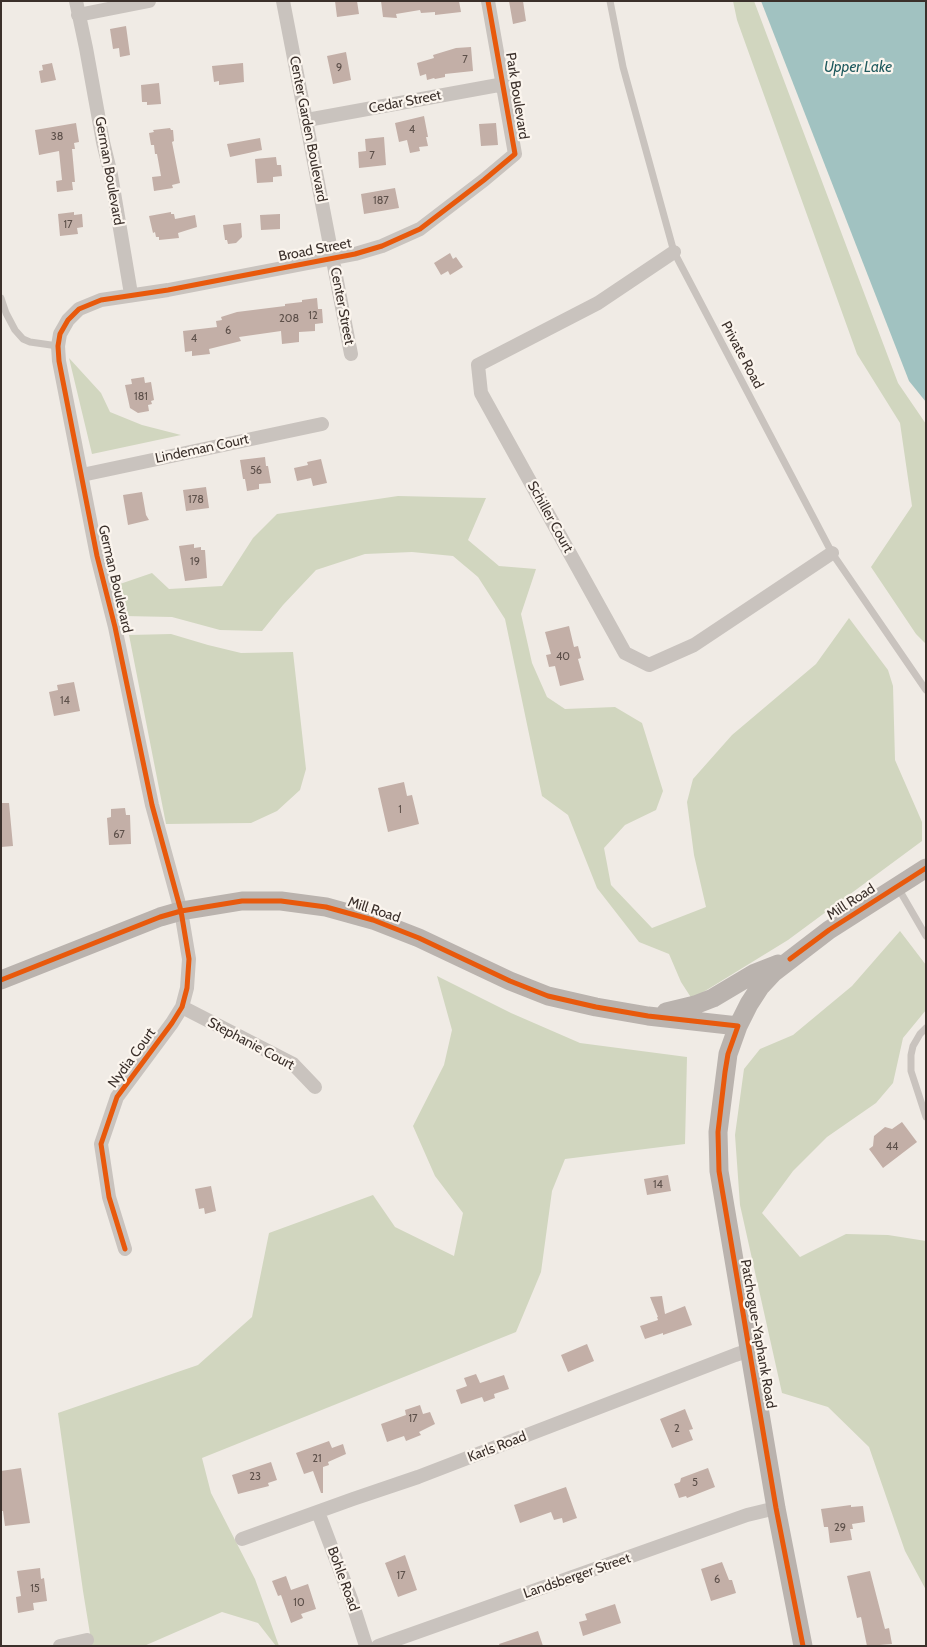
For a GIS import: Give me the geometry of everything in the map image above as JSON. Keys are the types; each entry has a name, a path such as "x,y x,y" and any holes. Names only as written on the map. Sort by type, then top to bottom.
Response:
{"main road":[{"name":"Mill Road","path":"1,980 160,917 223,903 262,900 301,903 342,911 398,929 510,981 548,996 648,1016 738,1026 760,987 790,959 829,930 926,868"},
{"path":"648,1016 695,1005 729,990 755,973 790,959"},
{"name":"Patchogue-Yaphank Road","path":"738,1026 726,1063 718,1132 718,1152 725,1212 776,1508 803,1646"}],"street":[{"path":"77,8 149,1"},
{"name":"Center Garden Boulevard","path":"283,1 334,257"},
{"name":"Park Boulevard","path":"484,180 515,154 488,1"},
{"name":"German Boulevard","path":"77,8 86,48 102,142 111,175 131,294 101,300 79,309 68,320 60,334 58,361 152,805 181,911"},
{"name":"Cedar Street","path":"307,120 504,84"},
{"name":"Broad Street","path":"131,294 168,290 382,246 420,229 484,180"},
{"name":"Schiller Court","path":"674,252 598,303 478,366 481,393 625,653 649,665 694,645 832,553"},
{"name":"Center Street","path":"334,257 352,354"},
{"name":"Lindeman Court","path":"82,475 322,424"},
{"name":"Nydia Court","path":"125,1249 110,1197 101,1144 117,1097 182,1007 187,988 189,959 181,911"},
{"name":"Stephanie Court","path":"182,1007 293,1064 315,1087"},
{"name":"Karls Road","path":"242,1540 418,1477 750,1350"},
{"name":"Landsberger Street","path":"378,1646 747,1515 776,1508"},
{"name":"Bohle Road","path":"318,1512 351,1599 366,1646"},
{"path":"60,1646 87,1640"}],"lane":[{"name":"Private Road","path":"610,1 623,67 674,252 832,553 926,690"},
{"path":"1,298 15,330 23,339 30,342 58,346"},
{"path":"897,886 926,936"},
{"path":"926,1028 913,1046 911,1056 911,1071 926,1117"}],"green space":[{"path":"733,1 754,1 898,383 926,424 926,644 916,634 871,567 912,506 900,423 857,354 737,20"},
{"path":"69,358 101,393 110,412 142,425 181,435 92,454"},
{"path":"398,496 486,498 468,540 499,566 536,569 521,614 532,663 547,697 565,709 615,707 642,723 663,791 656,810 625,825 604,848 611,885 652,928 706,907 694,855 687,802 693,779 732,735 816,664 849,618 888,670 893,686 895,760 922,822 922,841 788,940 692,999 681,982 669,954 639,942 597,888 568,815 542,796 505,619 478,577 453,556 412,552 365,554 316,570 283,605 262,631 220,630 172,617 124,616 117,585 152,573 169,589 222,586 253,538 277,514"},
{"path":"171,634 241,653 293,652 306,769 300,790 277,811 251,823 166,824 129,635"},
{"path":"900,931 926,965 926,1010 903,1038 893,1083 876,1103 827,1137 793,1171 762,1213 800,1257 846,1234 888,1235 926,1241 926,1590 905,1551 869,1447 828,1407 782,1393 740,1205 735,1135 744,1069 760,1049 793,1035 852,986"},
{"path":"437,976 511,1013 580,1043 687,1057 685,1144 565,1159 552,1191 541,1272 516,1332 202,1458 211,1493 255,1579 279,1646 276,1646 258,1623 222,1612 144,1646 92,1646 58,1413 198,1365 252,1317 269,1233 373,1195 395,1227 454,1256 463,1213 435,1176 413,1126 444,1065 452,1030"}],"water":[{"name":"Upper Lake","path":"761,1 926,1 926,402 909,381"}],"building":[{"path":"335,1 357,1 359,14 337,17"},
{"path":"381,1 459,1 461,12 435,15 435,12 421,13 420,10 396,14 397,18 383,17"},
{"path":"509,1 523,1 526,21 513,24"},
{"path":"126,26 130,55 120,57 119,48 113,49 110,29"},
{"path":"471,47 473,71 445,74 445,77 427,80 426,74 420,76 417,63 434,58 433,55 456,48"},
{"path":"346,52 351,80 333,84 327,56"},
{"path":"52,63 56,80 41,83 39,71 43,70 42,65"},
{"path":"243,63 244,82 219,85 219,81 214,82 212,66"},
{"path":"159,83 161,104 147,105 147,102 142,102 141,85"},
{"path":"424,116 428,146 419,147 420,151 410,153 407,140 399,142 395,123"},
{"path":"76,123 79,142 74,143 75,149 72,149 75,182 72,182 73,190 57,192 56,181 62,180 59,151 39,155 35,130"},
{"path":"496,123 498,145 481,146 479,124"},
{"path":"170,128 173,130 174,141 172,142 180,183 172,185 173,188 154,191 152,177 161,176 157,154 155,154 154,145 151,145 149,133 154,132 153,130"},
{"path":"384,137 386,165 359,168 358,152 366,151 365,139"},
{"path":"260,138 262,150 230,157 227,144"},
{"path":"276,157 277,165 281,165 282,176 273,177 273,182 257,183 255,159"},
{"path":"395,188 399,208 364,214 361,194"},
{"path":"74,212 74,215 82,214 83,227 77,228 78,234 60,236 58,214"},
{"path":"171,212 171,214 174,214 175,219 195,215 197,227 178,233 179,238 159,240 155,232 153,233 149,216"},
{"path":"280,214 280,229 261,230 260,215"},
{"path":"241,223 242,237 236,243 228,244 227,240 225,240 223,225"},
{"path":"450,253 453,259 456,257 463,267 450,275 448,271 441,275 434,263"},
{"path":"317,298 318,309 322,309 323,323 315,324 315,331 299,332 299,342 282,344 281,331 239,337 241,341 209,349 210,354 192,356 192,351 185,352 183,331 217,327 216,321 222,320 221,317 237,312 285,306 285,304"},
{"path":"144,377 145,383 151,382 154,400 151,401 152,404 148,405 149,411 138,413 130,408 125,385 132,384 131,379"},
{"path":"265,457 271,483 259,484 259,489 247,491 240,460"},
{"path":"321,459 327,483 313,486 311,478 297,481 294,468 308,465 307,462"},
{"path":"206,487 209,508 186,511 183,490"},
{"path":"142,492 146,515 149,520 128,525 123,495"},
{"path":"194,544 194,548 201,547 201,550 205,550 207,578 185,581 179,546"},
{"path":"569,626 574,647 578,646 581,658 578,659 584,680 560,686 555,666 549,667 546,655 551,654 545,632"},
{"path":"74,682 80,711 54,716 49,692 58,690 57,685"},
{"path":"404,782 407,796 412,795 419,824 388,832 378,788"},
{"path":"1,803 9,803 13,846 1,847"},
{"path":"125,808 126,815 130,815 131,844 109,845 107,818 111,817 111,809"},
{"path":"902,1122 917,1142 883,1168 869,1149 873,1146 874,1136 885,1127 892,1129"},
{"path":"668,1175 671,1191 647,1195 644,1179"},
{"path":"211,1186 216,1211 205,1214 204,1208 199,1209 195,1189"},
{"path":"662,1296 665,1314 685,1306 692,1325 645,1339 640,1326 658,1320 650,1297"},
{"path":"587,1344 594,1361 568,1372 561,1355"},
{"path":"476,1374 480,1383 504,1375 509,1389 494,1394 495,1398 484,1402 482,1397 461,1404 456,1390 467,1386 464,1378"},
{"path":"420,1405 423,1414 430,1412 435,1424 419,1432 421,1435 406,1441 404,1436 387,1442 381,1424 406,1415 405,1410"},
{"path":"685,1409 693,1429 689,1430 693,1440 672,1448 660,1419"},
{"path":"329,1441 332,1448 343,1444 346,1454 328,1462 329,1465 323,1467 323,1493 321,1493 313,1471 304,1474 296,1453"},
{"path":"271,1462 277,1480 268,1483 269,1486 238,1494 232,1475"},
{"path":"21,1468 30,1523 5,1526 3,1511 1,1511 1,1471"},
{"path":"708,1468 715,1487 687,1498 686,1496 679,1498 674,1484 680,1482 681,1478"},
{"path":"566,1487 577,1518 563,1523 562,1518 554,1520 551,1512 520,1523 514,1505"},
{"path":"851,1505 851,1507 863,1506 865,1522 852,1524 853,1529 850,1529 852,1540 830,1543 828,1527 824,1527 821,1509"},
{"path":"405,1555 417,1590 398,1597 385,1563"},
{"path":"722,1562 729,1580 732,1580 736,1593 711,1601 701,1569"},
{"path":"40,1568 41,1579 44,1578 47,1601 33,1603 34,1610 18,1613 16,1597 21,1596 17,1571"},
{"path":"870,1571 885,1629 889,1628 892,1644 867,1646 861,1617 857,1618 847,1576"},
{"path":"286,1576 291,1590 308,1584 316,1609 301,1614 303,1618 291,1623 281,1595 278,1596 272,1581"},
{"path":"615,1604 621,1623 583,1636 579,1622 587,1620 585,1614"},
{"path":"538,1631 543,1646 500,1646 499,1644"}],"cycle path":[{"path":"125,1249 109,1197 101,1144 117,1097 182,1007 187,988 189,959 181,911 152,805 115,627 97,556 59,361 58,346 60,334 68,320 79,309 101,300 168,290 355,254 382,246 420,229 484,180 515,154 488,1"},
{"path":"790,959 829,930 926,868"},
{"path":"1,980 160,917 181,911 242,901 281,901 326,907 373,920 419,938 510,981 548,996 648,1016 738,1026 728,1054 725,1072 718,1132 719,1171 776,1508 803,1646"}]}
